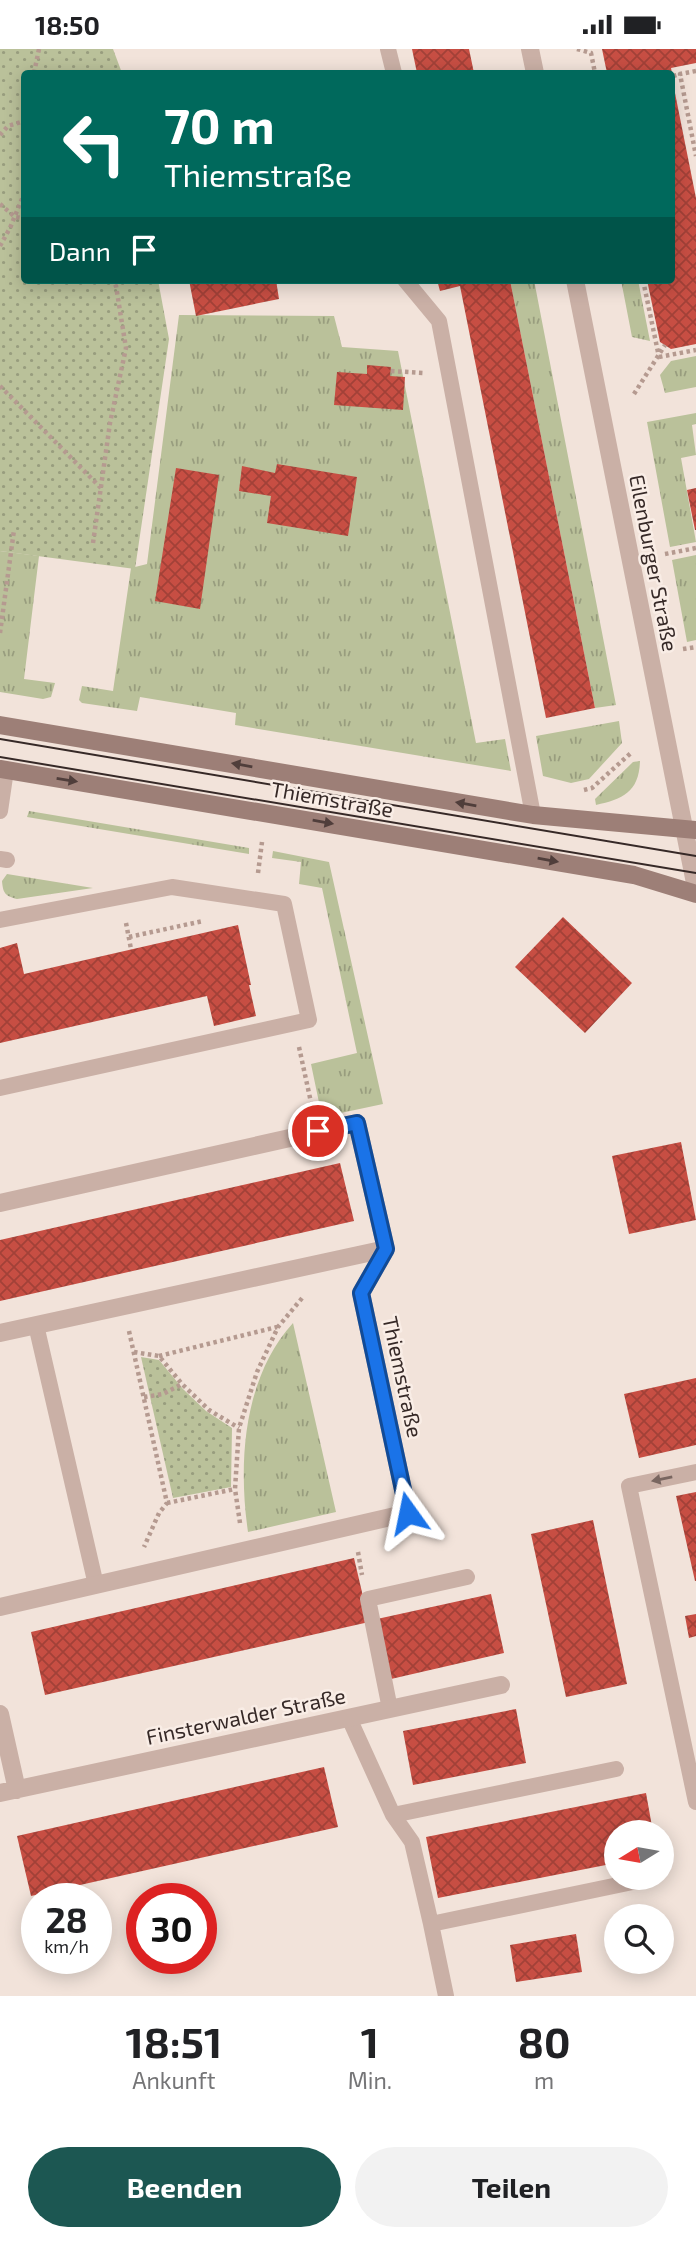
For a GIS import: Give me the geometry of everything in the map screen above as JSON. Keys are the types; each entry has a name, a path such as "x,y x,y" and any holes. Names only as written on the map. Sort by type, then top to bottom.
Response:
{"main road":[{"name":"Thiemstraße","path":"0,725 533,815 692,831"},
{"name":"Thiemstraße","path":"3,770 634,875 696,894"}],"street":[{"path":"530,49 534,70"},
{"name":"Eilenburger Straße","path":"576,284 692,831 689,855 696,888"},
{"path":"0,1203 357,1123 386,1249 0,1333"},
{"name":"Thiemstraße","path":"0,1607 408,1513 361,1293 386,1249"},
{"name":"Finsterwalder Straße","path":"8,1792 501,1685"},
{"path":"0,1714 8,1792"}],"lane":[{"path":"388,49 393,70"},
{"path":"408,284 439,321 533,815"},
{"path":"0,811 3,770"},
{"path":"0,920 172,887 284,904 309,1020 0,1088"},
{"path":"36,1325 96,1585"},
{"path":"696,1472 629,1486 696,1802"},
{"path":"390,1709 368,1599 467,1577"},
{"path":"349,1718 393,1815 412,1842 446,1996"},
{"path":"393,1815 616,1769"},
{"path":"431,1924 604,1888"}],"path":[{"path":"34,70 38,49"},
{"path":"577,49 591,54 595,70"},
{"path":"675,75 696,71"},
{"path":"680,74 696,154 687,154"},
{"path":"0,135 8,126 21,122"},
{"path":"0,246 21,202"},
{"path":"0,204 15,217 21,218"},
{"path":"93,543 110,423 126,348 115,284"},
{"path":"644,284 659,357"},
{"path":"634,394 665,345"},
{"path":"659,357 696,350"},
{"path":"0,386 102,489"},
{"path":"0,633 14,530"},
{"path":"665,554 696,548"},
{"path":"683,649 696,647"},
{"path":"131,949 128,934 213,919"},
{"path":"293,1023 318,1131"},
{"path":"244,1550 235,1489 239,1428 257,1372 278,1327 333,1261"},
{"path":"124,1306 167,1503"},
{"path":"134,1352 159,1356 278,1327"},
{"path":"159,1356 182,1384 209,1410 239,1428"},
{"path":"144,1397 163,1394 182,1384"},
{"path":"130,1576 159,1513 167,1503 235,1489"},
{"path":"352,1525 368,1599"}],"green space":[{"path":"0,49 113,49 121,70 21,70 21,284 159,284 169,339 135,569 0,551"},
{"path":"511,284 535,284 616,705 595,708"},
{"path":"622,284 639,284 650,341 632,337"},
{"path":"179,315 334,316 342,347 398,351 476,743 505,739 511,771 235,725 236,713 140,697 137,711 82,703 79,700 82,686 113,691 131,568 147,564"},
{"path":"696,356 696,387 665,393 660,375 671,361"},
{"path":"696,413 696,424 692,425 696,455 681,458 696,542 670,547 647,422"},
{"path":"0,551 39,556 24,679 55,683 51,697 43,699 0,692"},
{"path":"696,555 696,640 687,642 672,560"},
{"path":"619,721 622,743 589,779 571,783 543,776 536,736"},
{"path":"640,761 636,780 628,792 622,797 596,805 595,799 633,762"},
{"path":"29,811 249,848 249,854 27,817"},
{"path":"273,851 329,862 383,1104 322,1117 311,1064 357,1053 322,888 299,884 301,862 272,858"},
{"path":"7,874 93,888 17,899 4,891 2,881"},
{"path":"293,1323 336,1512 248,1532 244,1478 248,1422 263,1369 276,1345"},
{"path":"141,1357 159,1360 206,1411 232,1428 231,1487 173,1498"}],"building":[{"path":"412,49 469,49 473,70 416,70"},
{"path":"602,49 696,49 696,63 671,70 606,70"},
{"path":"675,93 696,198 696,344 671,349 660,342 648,284 675,284"},
{"path":"190,284 277,284 279,299 196,316"},
{"path":"438,284 511,284 595,708 546,718 460,286 440,291"},
{"path":"367,365 391,367 390,376 405,377 403,410 334,405 337,372 367,374"},
{"path":"277,464 357,477 348,536 267,523 271,496 239,491 242,466 275,473"},
{"path":"176,468 219,475 200,609 155,601"},
{"path":"696,488 696,530 695,530 687,490"},
{"path":"563,917 632,983 585,1033 515,967"},
{"path":"238,925 256,1016 214,1026 207,996 0,1043 0,948 17,943 24,974"},
{"path":"681,1142 696,1220 629,1234 612,1156"},
{"path":"340,1163 354,1221 0,1301 0,1240"},
{"path":"696,1378 696,1445 639,1458 624,1394"},
{"path":"696,1492 696,1581 695,1581 676,1496"},
{"path":"593,1520 627,1684 566,1697 531,1534"},
{"path":"354,1558 369,1622 45,1695 31,1632"},
{"path":"491,1594 504,1653 391,1679 377,1619"},
{"path":"696,1614 696,1636 689,1638 685,1616"},
{"path":"516,1709 526,1763 413,1785 403,1731"},
{"path":"324,1767 338,1827 89,1883 28,1883 17,1836"},
{"path":"646,1793 651,1820 604,1820 604,1865 438,1898 426,1837"},
{"path":"576,1934 582,1972 516,1982 510,1945"}],"tram line":[{"path":"0,739 696,856"},
{"path":"0,757 696,873"}],"route":[{"path":"318,1131 357,1123 386,1249 361,1293 408,1513"}]}
